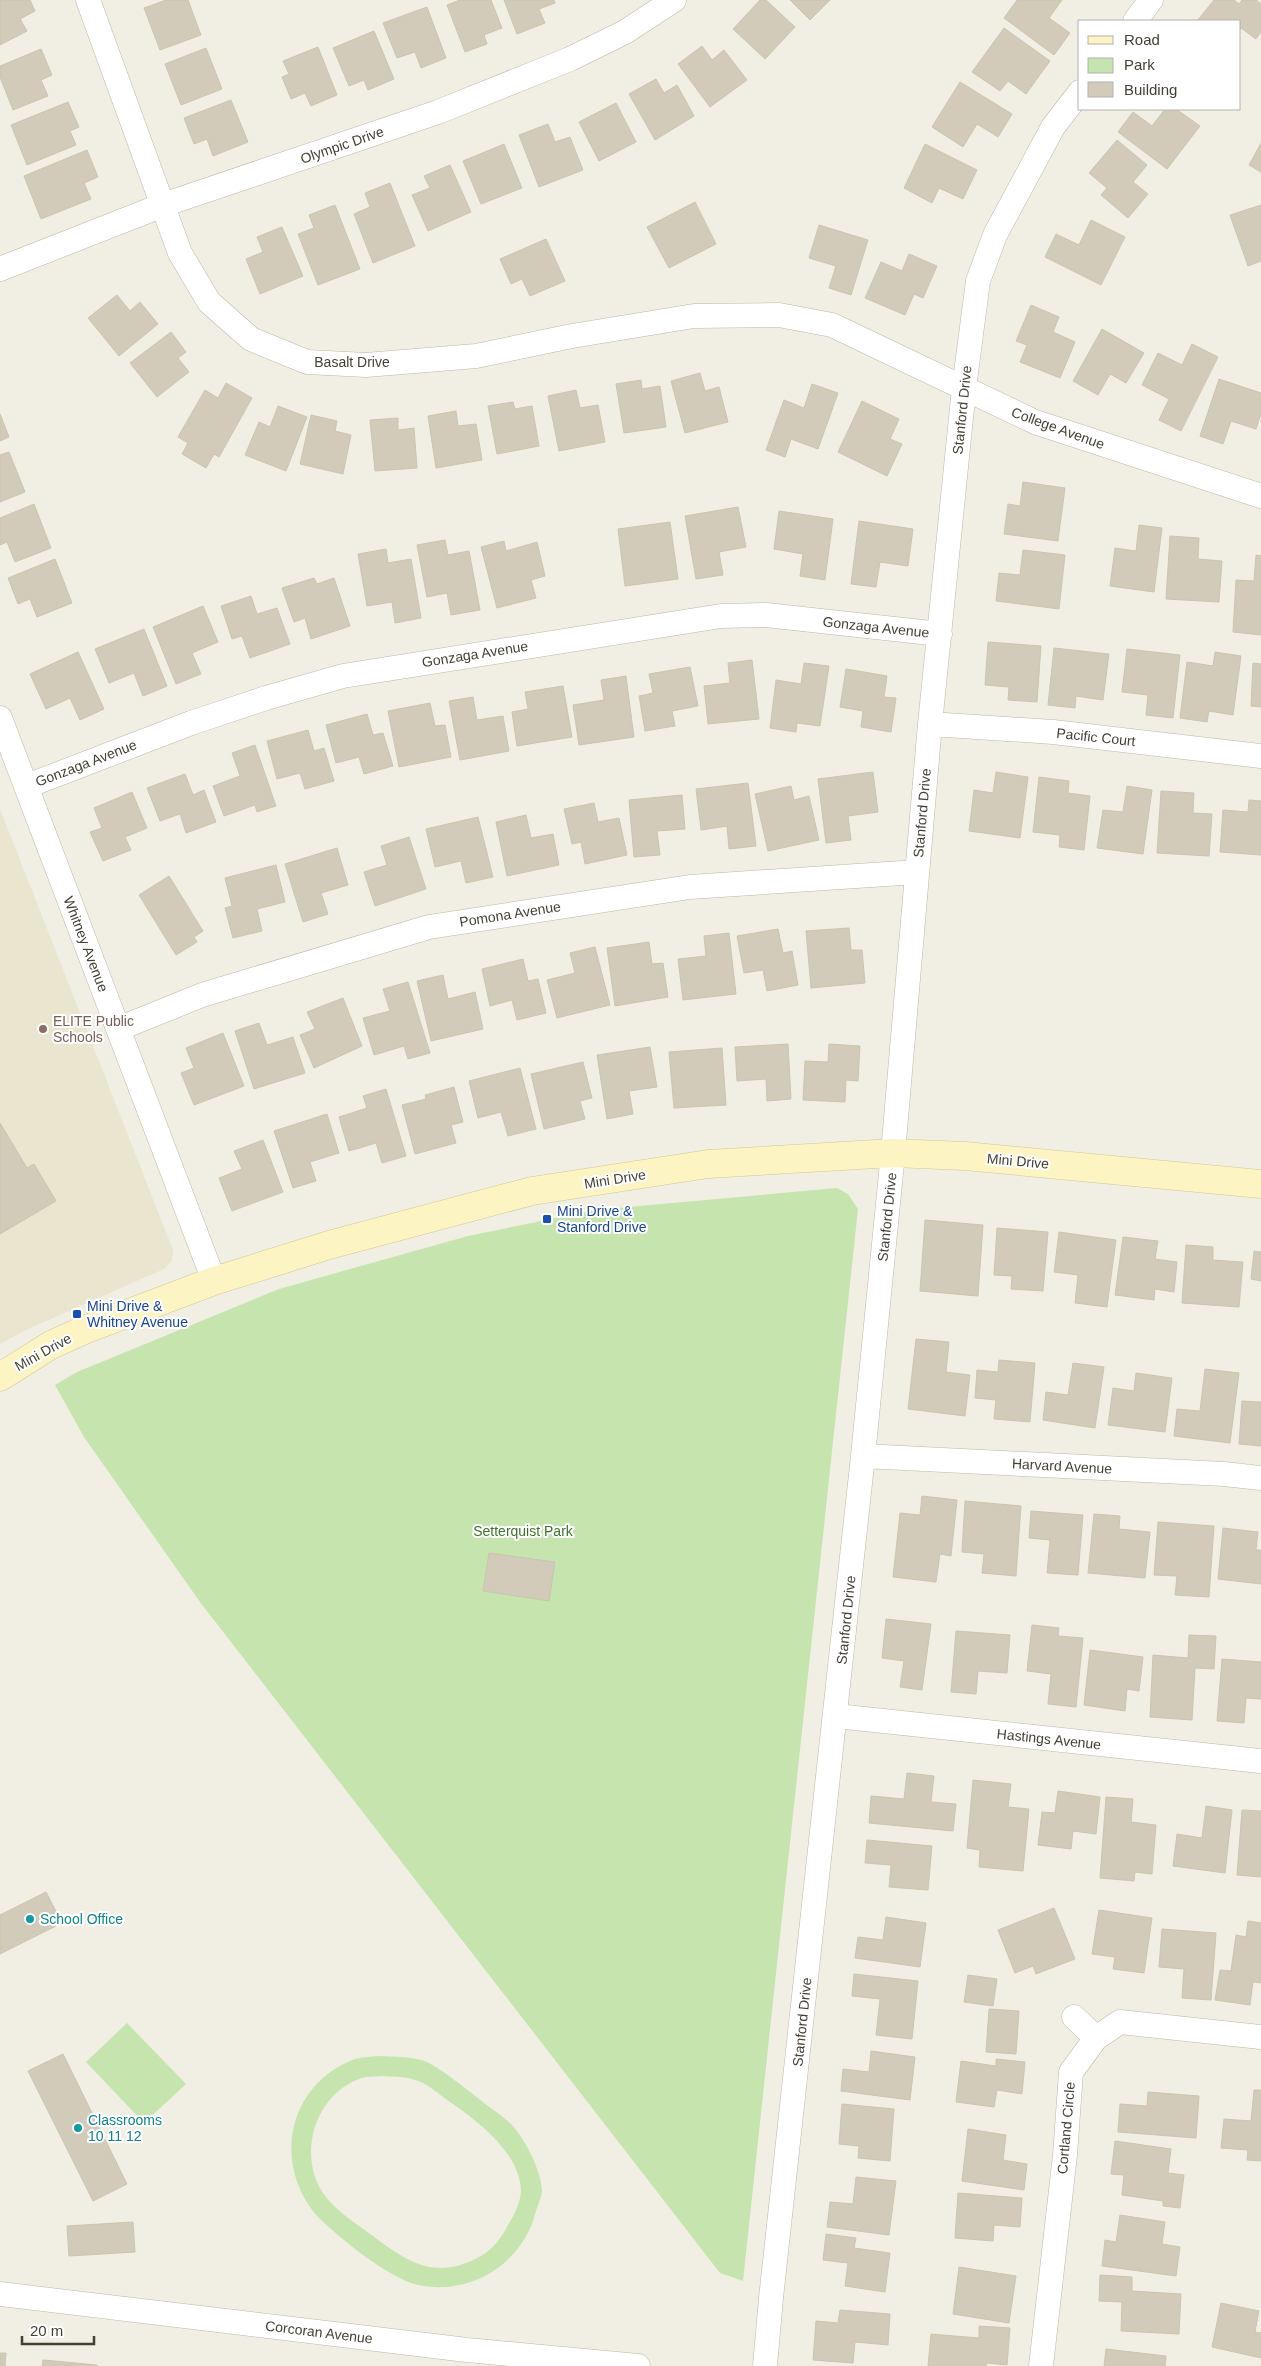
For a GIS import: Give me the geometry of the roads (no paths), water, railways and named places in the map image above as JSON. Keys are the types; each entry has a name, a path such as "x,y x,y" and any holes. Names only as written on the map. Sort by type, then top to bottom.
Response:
{"street":[{"name":"Basalt Drive","path":"88,0 180,253 209,302 251,339 307,362 366,365 476,356 572,336 694,316 746,316"},
{"name":"Olympic Drive","path":"0,269 163,205 438,112 570,60 626,32 674,0"},
{"path":"1136,20 1151,0"},
{"name":"Stanford Drive","path":"766,2366 772,2290 863,1456 893,1153 930,724 964,388 978,281 995,236 1053,127 1078,95"},
{"name":"College Avenue","path":"746,316 779,315 832,324 1035,422 1261,496"},
{"name":"Gonzaga Avenue","path":"26,786 191,723 266,698 343,676 442,659 721,616 766,615 940,634"},
{"name":"Whitney Avenue","path":"0,718 214,1282"},
{"name":"Pacific Court","path":"930,724 1053,732 1261,756"},
{"name":"Pomona Avenue","path":"118,1029 202,995 429,927 690,887 917,872"},
{"name":"Mini Drive","path":"0,1377 51,1345 214,1282 329,1245 532,1192 708,1164 893,1153 965,1156 1261,1184"},
{"name":"Harvard Avenue","path":"863,1456 1224,1474 1261,1478"},
{"name":"Hastings Avenue","path":"836,1716 1261,1761"},
{"path":"1074,2016 1096,2038"},
{"name":"Cortland Circle","path":"1041,2366 1071,2072 1096,2038 1120,2022 1261,2037"},
{"name":"Corcoran Avenue","path":"0,2294 466,2358 638,2366"}],"place":[{"name":"ELITE Public Schools","path":"43,1029"},
{"name":"Mini Drive & Stanford Drive","path":"547,1219"},
{"name":"Mini Drive & Whitney Avenue","path":"77,1314"},
{"name":"School Office","path":"30,1919"},
{"name":"Classrooms 10 11 12","path":"78,2128"}],"park label":[{"name":"Setterquist Park","path":"523,1531"}]}
